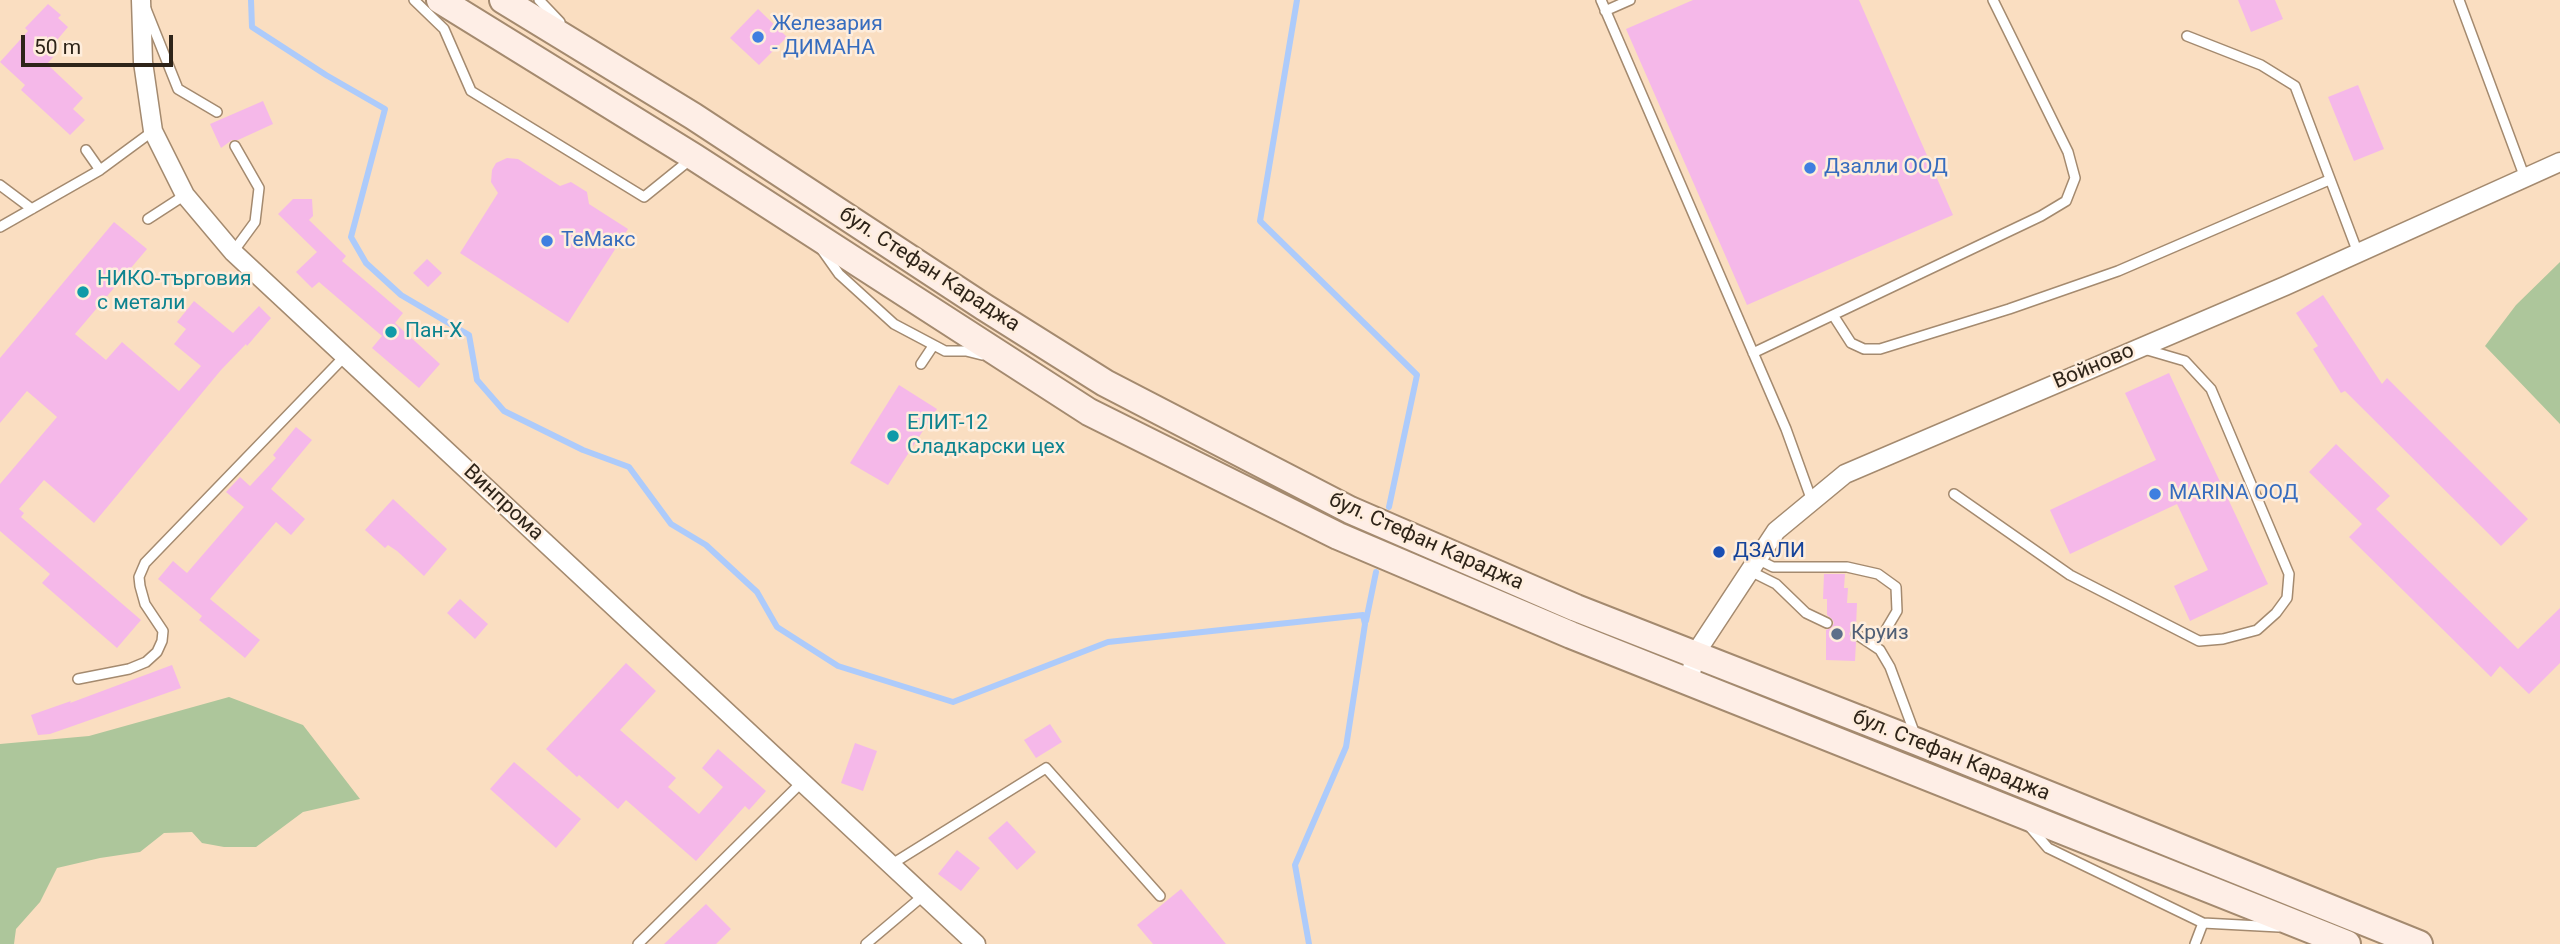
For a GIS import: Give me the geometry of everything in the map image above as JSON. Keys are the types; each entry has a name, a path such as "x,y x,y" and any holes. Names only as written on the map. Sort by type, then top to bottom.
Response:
{"main road":[{"name":"бул. Стефан Караджа","path":"440,0 694,157 1089,412 1338,536 1689,683 2347,944"},
{"name":"бул. Стефан Караджа","path":"503,0 693,116 1105,383 1350,510 1576,608 1918,741 2419,944"}],"street":[{"name":"Винпрома","path":"142,0 143,62 153,131 185,195 233,253 976,944"},
{"name":"Войново","path":"1695,654 1776,531 1845,474 2358,253 2560,162"},
{"path":"1689,683 1695,654"}],"lane":[{"path":"142,0 178,89 217,112"},
{"path":"414,0 444,29 471,91 644,197 694,157"},
{"path":"539,0 614,69"},
{"path":"1601,0 1786,429 1812,501"},
{"path":"1605,11 1630,0"},
{"path":"1753,353 2042,216 2066,201 2075,178 2068,152 1993,0"},
{"path":"2459,0 2525,178"},
{"path":"2187,36 2261,65 2295,86 2358,253"},
{"path":"0,227 100,170 153,131"},
{"path":"233,253 255,222 259,188 235,146"},
{"path":"86,150 100,170"},
{"path":"1833,316 1852,343 1864,349 1880,349 2009,309 2118,271 2329,180"},
{"path":"0,185 32,209"},
{"path":"148,219 185,195"},
{"path":"809,231 839,274 894,324 945,351 966,351 1013,362"},
{"path":"920,364 933,346"},
{"path":"1954,494 2070,575 2199,641 2222,639 2257,630 2276,613 2287,598 2289,574 2211,389 2185,361 2139,348"},
{"path":"78,678 129,669 146,662 157,652 163,631 145,604 140,586 139,577 145,563 345,356"},
{"path":"1754,565 1806,613 1826,623"},
{"path":"1754,565 1847,567 1878,573 1896,587 1897,611 1884,633 1861,636 1880,650 1918,741"},
{"path":"892,864 1046,768 1160,896"},
{"path":"638,944 803,782"},
{"path":"2020,815 2048,848 2203,923 2305,927"},
{"path":"866,944 924,895"},
{"path":"2195,944 2203,923"}],"green space":[{"path":"2560,262 2560,424 2485,346 2516,305"},
{"path":"229,697 303,725 360,799 303,812 256,847 224,847 202,843 192,832 164,833 140,852 57,868 40,902 16,929 14,944 0,944 0,744 89,736"}],"building":[{"name":"Дзалли ООД","path":"1693,0 1859,0 1953,215 1747,305 1626,29"},
{"path":"2238,0 2275,0 2283,19 2251,32"},
{"path":"48,4 61,15 58,18 68,27 46,53 54,56 47,64 83,98 73,109 85,120 70,135 21,90 25,85 0,62 28,31 25,28"},
{"name":"Железария - ДИМАНА","path":"758,9 787,37 759,65 730,38"},
{"path":"2358,85 2384,149 2354,161 2328,97"},
{"path":"263,101 273,124 238,140 232,140 221,148 210,124"},
{"path":"507,158 518,159 560,186 571,182 587,192 589,204 628,229 568,323 460,253 498,193 491,182 492,170 496,163"},
{"path":"293,199 312,199 313,216 309,220 346,256 342,261 403,313 395,323 440,364 419,388 372,348 382,336 319,282 312,288 296,272 317,252 278,214"},
{"path":"114,222 147,249 75,334 106,360 122,342 179,391 201,366 174,344 186,329 177,322 194,301 233,333 259,306 271,318 247,346 246,344 221,370 94,523 44,480 19,509 24,513 21,517 141,620 117,648 42,583 50,574 0,531 0,484 57,417 27,391 0,423 0,358"},
{"path":"427,259 442,273 428,287 413,273"},
{"path":"2323,295 2382,384 2387,378 2528,519 2501,546 2345,391 2341,393 2313,349 2318,346 2296,313"},
{"name":"MARINA ООД","path":"2169,373 2268,584 2190,621 2174,586 2208,570 2177,504 2070,554 2050,510 2156,460 2125,393"},
{"name":"ЕЛИТ-12 Сладкарски цех","path":"899,385 937,409 888,485 850,463"},
{"path":"296,427 312,440 271,489 305,519 291,535 276,522 210,599 260,640 245,658 199,620 202,616 158,579 173,561 187,573 244,507 226,492 240,477 250,486 276,458 273,455"},
{"path":"2336,444 2390,496 2376,509 2518,649 2560,608 2560,663 2529,694 2500,666 2491,677 2349,537 2362,524 2309,472"},
{"path":"393,499 447,549 424,576 397,551 388,545 385,548 365,530"},
{"path":"1824,574 1845,574 1847,603 1857,603 1856,627 1849,634 1856,642 1855,661 1826,660 1826,630 1834,623 1827,615 1827,599 1823,599"},
{"path":"460,599 488,624 475,639 447,613"},
{"path":"626,663 656,691 620,730 676,778 668,787 699,814 723,787 702,768 718,749 766,791 749,810 745,806 696,861 626,800 618,809 546,749"},
{"path":"172,665 181,688 50,734 38,735 31,715"},
{"path":"1050,724 1062,742 1036,758 1024,740"},
{"path":"855,743 877,751 863,791 841,783"},
{"path":"514,762 581,819 556,848 490,789"},
{"path":"1007,821 1036,852 1017,870 988,838"},
{"path":"957,850 980,868 961,891 938,874"},
{"path":"1181,889 1226,944 1153,944 1137,925"},
{"path":"706,904 731,929 716,944 664,944"}],"waterway":[{"path":"251,0 252,27 385,109 351,237 366,263 401,295 469,335 477,380 504,411 583,450 629,467 671,524 706,545 757,592 777,627 838,666 953,702 1108,642 1363,615 1365,624 1346,747 1295,865 1309,944"},
{"path":"1297,0 1260,221 1417,375 1389,507"},
{"path":"1366,621 1376,572"}],"place":[{"name":"Железария - ДИМАНА","path":"758,37"},
{"name":"Дзалли ООД","path":"1810,168"},
{"name":"ТеМакс","path":"547,241"},
{"name":"НИКО-търговия с метали","path":"83,292"},
{"name":"Пан-Х","path":"391,332"},
{"name":"ЕЛИТ-12 Сладкарски цех","path":"893,436"},
{"name":"MARINA ООД","path":"2155,494"},
{"name":"ДЗАЛИ","path":"1719,552"},
{"name":"Круиз","path":"1837,634"}]}
